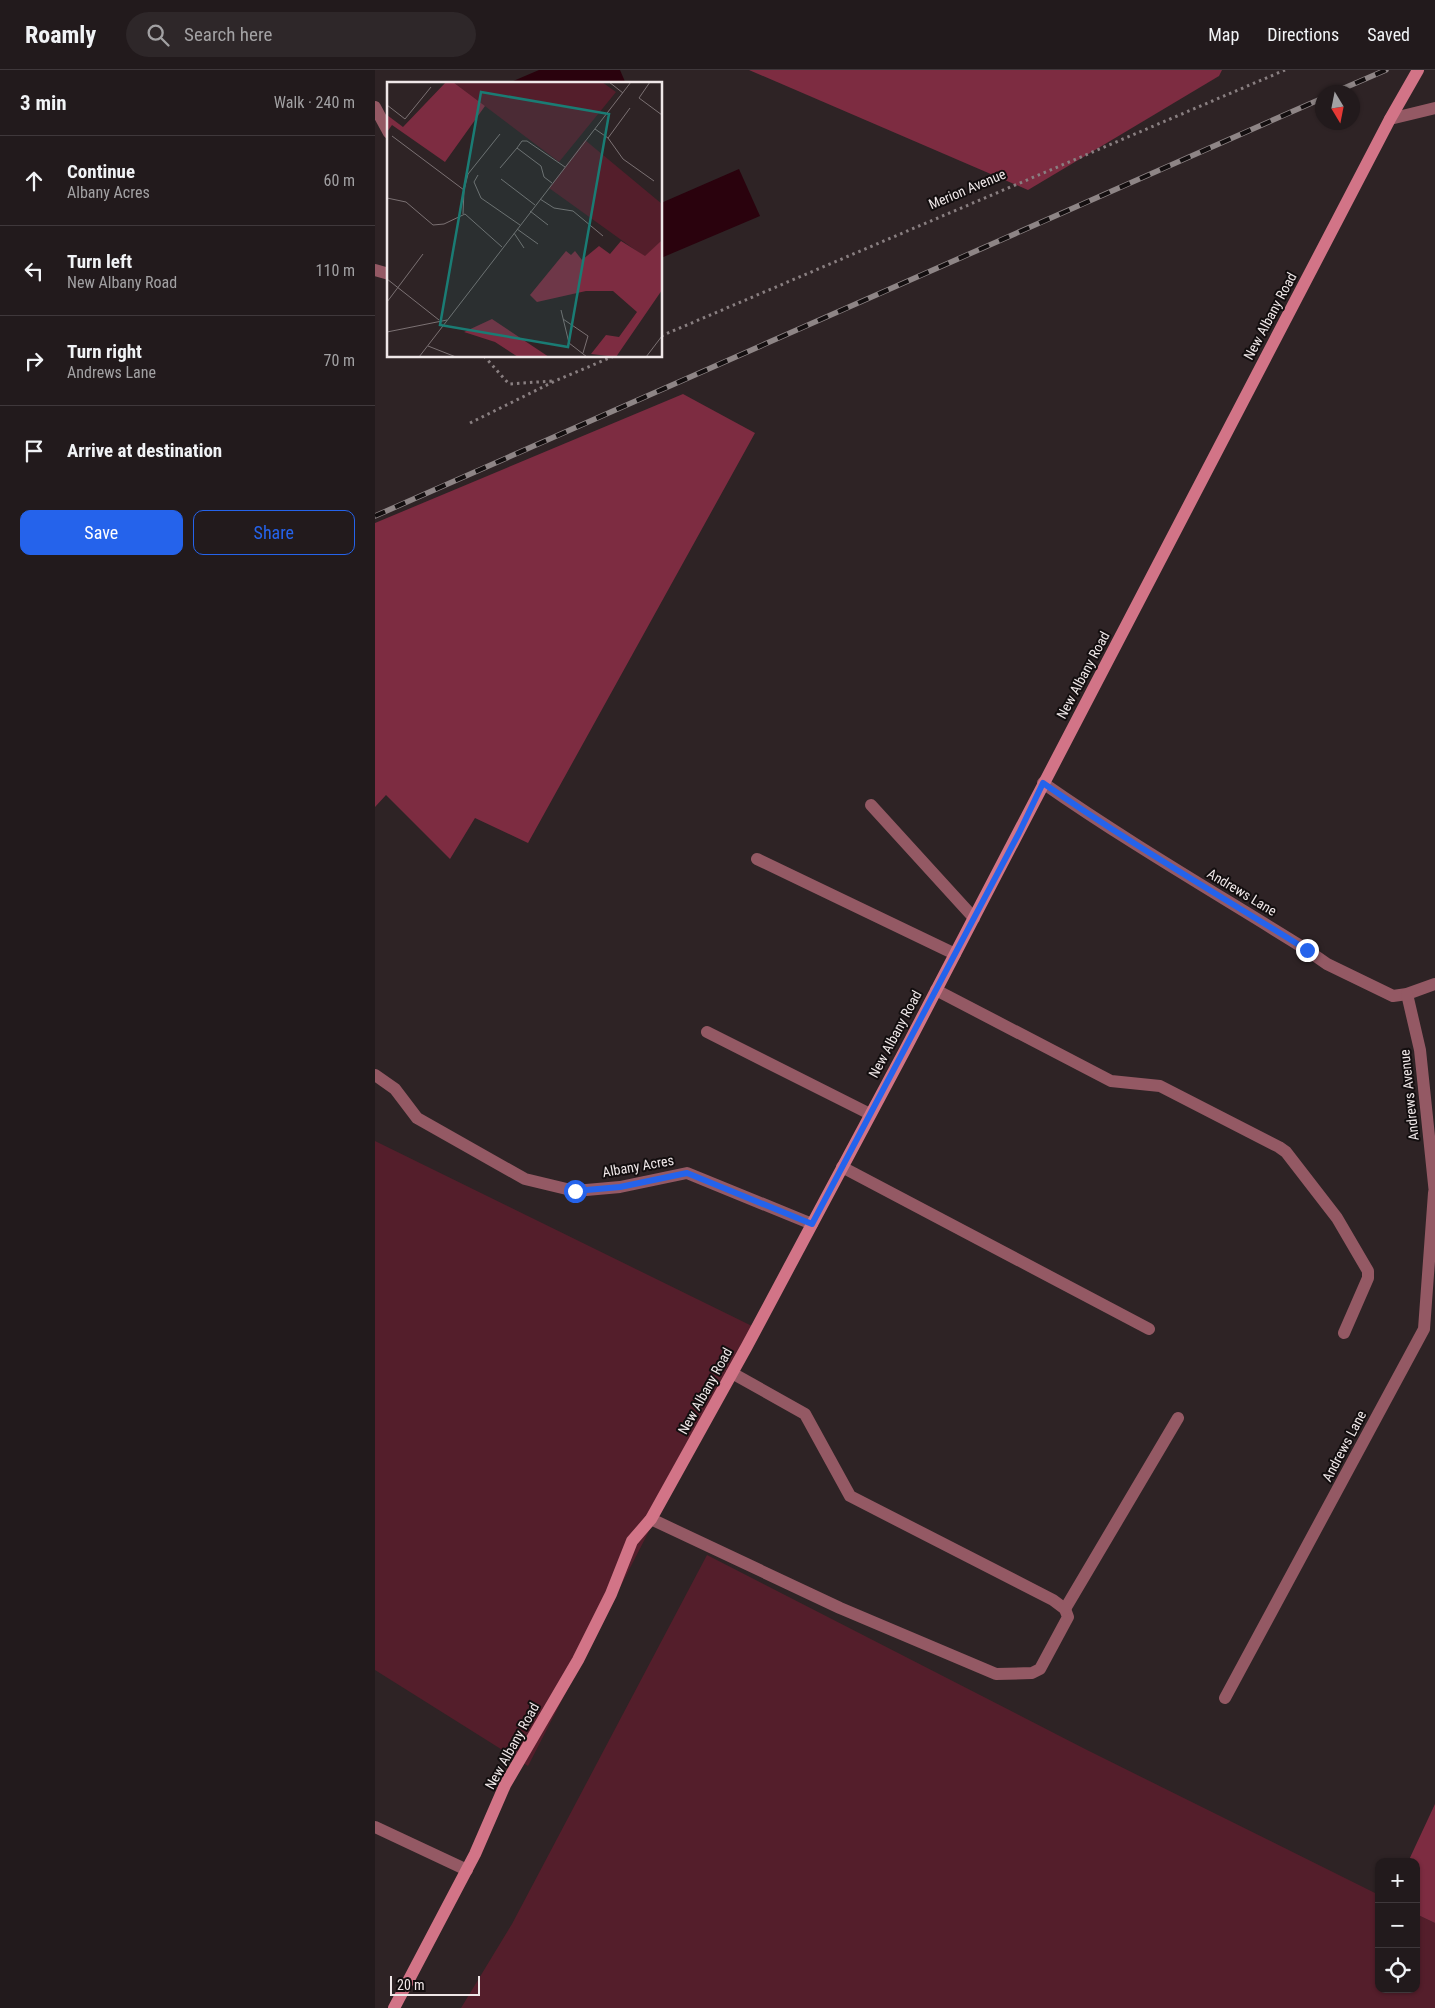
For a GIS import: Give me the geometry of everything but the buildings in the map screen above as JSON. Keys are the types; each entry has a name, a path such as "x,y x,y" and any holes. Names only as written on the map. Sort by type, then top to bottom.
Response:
{"main road":[{"name":"New Albany Road","path":"394,2008 467,1870 505,1785 578,1660 611,1594 632,1541 651,1519 812,1224 974,918 1390,119 1418,70"}],"street":[{"path":"375,107 387,129"},
{"path":"1390,119 1435,108"},
{"name":"Andrews Lane","path":"1043,783 1177,872 1327,964 1393,996 1407,994 1435,984"},
{"path":"871,805 974,918"},
{"path":"757,858 955,954"},
{"path":"936,990 1111,1081 1160,1086 1286,1152 1337,1218 1368,1271 1368,1278 1344,1333"},
{"name":"Andrews Avenue","path":"1407,994 1420,1050 1434,1194"},
{"path":"707,1032 870,1114"},
{"name":"Albany Acres","path":"375,1075 395,1089 417,1118 525,1179 575,1191 620,1187 687,1173 812,1224"},
{"path":"842,1167 1149,1329"},
{"name":"Andrews Lane","path":"1225,1698 1424,1328 1434,1194"},
{"path":"651,1519 840,1608 996,1674 1032,1673 1039,1669 1068,1618 1065,1609 1053,1600 850,1496 805,1414 732,1373"},
{"path":"1065,1609 1178,1418"},
{"path":"375,1826 467,1870"}],"path":[{"name":"Merion Avenue","path":"663,335 1285,70"},
{"path":"486,358 509,384 555,381"},
{"path":"470,423 555,381 609,358"}],"shaded area":[{"path":"539,70 620,70 625,82 511,82"},
{"path":"749,70 1222,70 1219,76 1028,190"},
{"path":"739,169 760,216 663,257 663,202"},
{"path":"683,394 755,433 528,843 475,818 450,859 386,795 375,807 375,523"},
{"path":"375,1141 754,1327 528,1766 375,1670"},
{"path":"707,1555 1085,1749 1375,1893 1375,1993 1420,1993 1420,1916 1435,1923 1435,2008 461,2008 512,1924"},
{"path":"1435,1804 1435,1923 1420,1916 1420,1858 1410,1858"}],"railway":[{"path":"1351,85 1386,70"},
{"path":"375,516 1315,102"}],"route":[{"path":"575,1191 620,1187 687,1173 812,1224 1019,833 1043,783 1177,872 1209,889 1307,950"}]}
